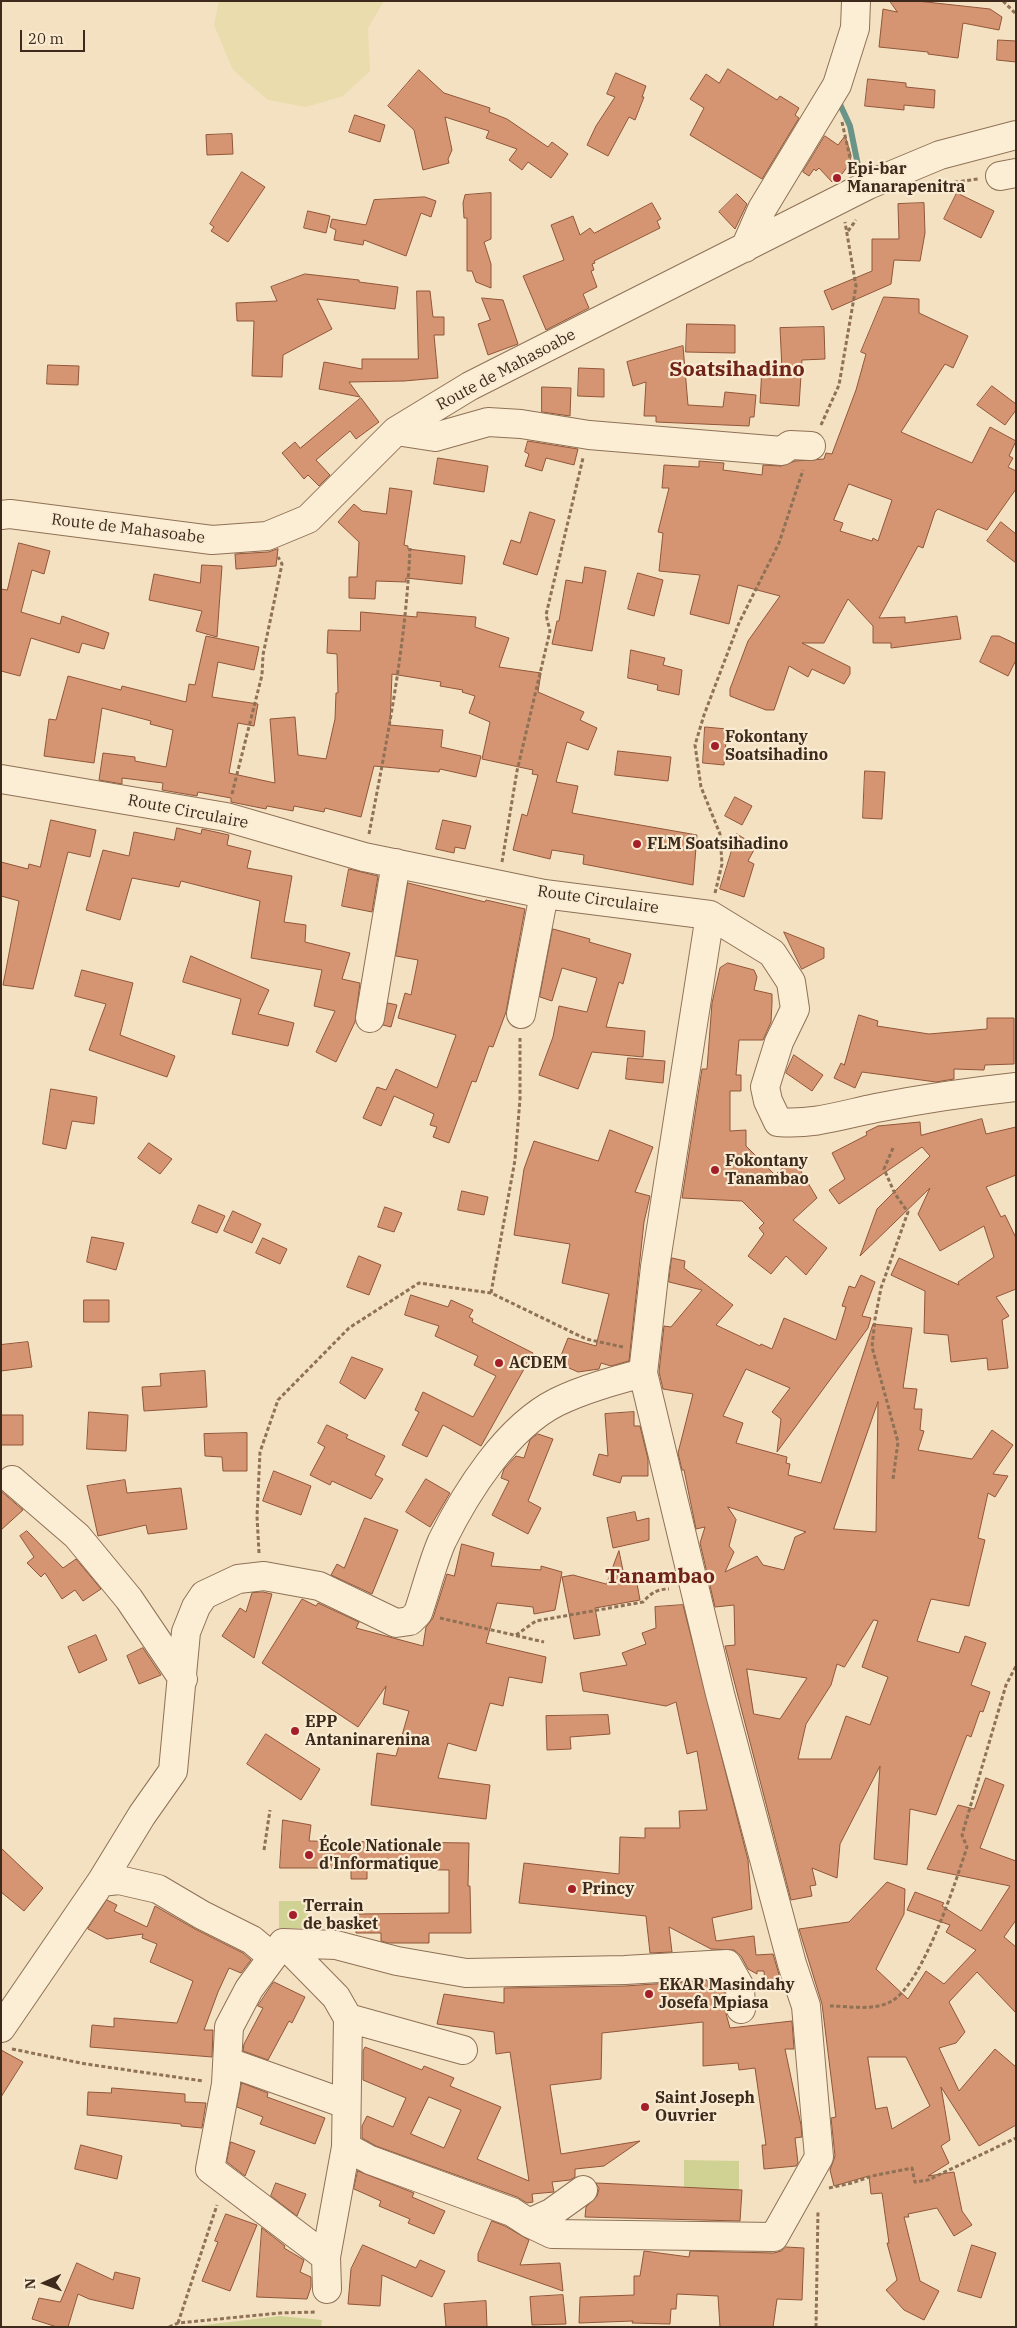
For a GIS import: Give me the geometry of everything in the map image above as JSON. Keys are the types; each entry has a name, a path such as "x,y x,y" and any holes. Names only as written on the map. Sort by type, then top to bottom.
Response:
{"street":[{"path":"746,248 762,209 834,91 855,28 856,1"},
{"name":"Route de Mahasoabe","path":"1,515 10,514 212,540 268,536 308,519 396,430 470,386 746,248 848,209 868,185 940,155 1016,135"},
{"path":"396,430 435,437 488,422 521,424 590,436 782,451 790,444 811,446"},
{"name":"Route Circulaire","path":"1,778 226,817 364,858 544,894 710,915 772,953 791,982 795,1009 779,1042 765,1087 768,1101 778,1122 799,1124 827,1121 875,1108 965,1093 1016,1087"},
{"path":"370,1018 396,863"},
{"path":"521,1014 544,894"},
{"path":"346,2147 370,2160 512,2212 552,2234 774,2237 819,2157 806,2006 792,1964 725,1714 644,1362 655,1267 684,1092 710,915"},
{"path":"6,2039 142,1815 173,1771 186,1632 196,1607 204,1595 238,1579 260,1576 320,1586 396,1623 410,1622 418,1613 442,1542 480,1475 512,1434 555,1403 598,1385 644,1362"},
{"path":"12,1480 77,1536 129,1599 183,1679"},
{"path":"101,1882 119,1880 158,1890 202,1915 252,1940 277,1950 336,1997 348,2018 346,2147 326,2257 326,2289"},
{"path":"326,2257 210,2169 227,2073 229,2026 248,1989 277,1950 336,1945 397,1961 456,1971 500,1973 625,1970 727,1964 740,1987 741,2009"},
{"path":"348,2018 462,2050"},
{"path":"227,2073 346,2104"},
{"path":"529,2223 551,2213 583,2190"}],"path":[{"path":"1003,1 1016,14"},
{"path":"834,91 845,128 853,173"},
{"path":"928,186 1008,174"},
{"path":"847,231 848,209"},
{"path":"710,915 722,864 720,834 701,788 695,745 739,623 779,543 811,446 839,385 856,286 847,231 848,209"},
{"path":"498,885 517,771 550,630 546,615 579,474"},
{"path":"226,817 262,675 263,655 282,564 268,536"},
{"path":"364,858 392,714 408,600 410,548"},
{"path":"492,1293 515,1160 520,1099 521,1014"},
{"path":"893,1148 884,1169 895,1194 908,1212 882,1288 875,1319 872,1348 898,1442 893,1479"},
{"path":"260,1576 257,1516 260,1452 278,1400 349,1328 419,1283 492,1293 586,1339 644,1362"},
{"path":"516,1636 536,1621 643,1602 650,1593 660,1589 673,1589 700,1607"},
{"path":"418,1613 544,1642"},
{"path":"806,2006 871,2007 891,2002 910,1982 941,1922 968,1847 962,1835 1006,1685 1016,1666"},
{"path":"264,1850 270,1810"},
{"path":"6,2039 86,2064 227,2073"},
{"path":"825,2189 872,2176 912,2168 915,2182 928,2180 1016,2138"},
{"path":"178,2323 225,2180"},
{"path":"816,2327 818,2206"},
{"path":"169,2327 178,2323 280,2313 323,2312 326,2289"}],"shaded area":[{"path":"219,1 384,1 368,28 370,71 343,96 306,107 268,100 233,70 214,25"}],"green space":[{"name":"Terrain de basket","path":"279,1901 308,1901 308,1928 279,1928"},
{"path":"684,2160 739,2161 739,2194 684,2194"},
{"path":"280,2316 322,2320 321,2327 188,2327"}],"building":[{"path":"890,1 917,1 990,9 1002,17 999,30 963,23 958,58 928,54 928,52 879,47 883,9 897,12"},
{"path":"998,40 1016,41 1016,62 997,60"},
{"path":"728,69 777,100 780,96 799,108 795,115 799,118 762,179 690,135 704,108 690,99 706,74 719,83"},
{"path":"419,70 444,93 490,108 489,112 507,119 548,147 552,142 568,154 551,178 528,162 522,170 509,160 517,149 486,138 489,131 445,117 452,150 448,159 449,163 423,170 414,130 388,106"},
{"path":"616,73 646,86 635,120 629,117 608,156 587,145 596,126 615,97 607,94"},
{"path":"868,79 906,83 906,87 935,90 934,108 904,105 904,110 865,106"},
{"path":"355,115 385,125 380,142 349,132"},
{"path":"232,134 233,154 207,155 206,135"},
{"path":"825,136 838,145 845,136 851,155 850,163 842,174 832,182 819,168 816,171 814,169 809,176 803,172"},
{"path":"242,172 265,187 228,242 211,231 214,227 210,224"},
{"path":"491,193 491,239 484,242 491,264 491,288 476,282 472,271 467,271 467,218 464,218 463,203 465,195"},
{"path":"957,193 994,211 981,238 944,219"},
{"path":"737,194 747,204 735,229 719,212"},
{"path":"425,197 436,201 431,217 421,213 406,256 364,240 363,245 334,240 336,230 330,227 332,219 366,225 374,200"},
{"path":"652,203 661,219 657,221 660,228 594,261 595,263 592,264 594,270 591,271 597,287 583,294 589,308 546,330 523,276 564,260 551,225 573,216 580,235 590,228 594,233"},
{"path":"924,203 925,233 920,261 894,260 891,284 832,310 824,291 872,271 872,239 899,239 898,204"},
{"path":"308,211 330,216 326,233 304,228"},
{"path":"305,274 359,280 359,282 398,287 395,309 317,299 332,329 283,355 282,377 252,376 254,321 237,321 236,303 277,301 271,287"},
{"path":"417,291 430,291 433,317 444,317 444,335 434,335 438,378 349,382 360,397 319,389 324,362 362,369 362,359 418,359"},
{"path":"884,297 919,299 919,313 968,336 953,368 945,364 901,432 972,463 990,427 1016,441 1009,456 1013,458 1008,467 1016,471 1016,489 987,530 938,509 935,512 923,548 918,546 879,618 905,617 905,623 957,616 961,639 891,648 891,643 873,643 873,626 848,599 824,643 802,643 850,667 850,674 844,684 812,669 808,677 789,666 774,710 766,710 730,696 730,689 748,641 780,596 738,585 729,624 690,614 700,575 659,571 663,533 658,532 669,488 662,488 664,465 699,467 699,461 724,463 723,470 762,475 763,465 781,466 795,461 824,459 826,453 832,454 856,390 866,354 861,352","holes":["849,484 892,500 878,541 873,538 872,541 840,531 843,523 834,520"]},
{"path":"482,298 503,300 518,344 488,355 478,324 490,320"},
{"path":"687,324 735,325 735,353 686,352"},
{"path":"824,327 825,359 802,360 799,406 760,403 762,367 782,369 780,328"},
{"path":"683,346 688,405 723,407 725,392 756,395 754,417 750,417 749,426 656,422 656,416 644,416 646,382 633,386 627,362"},
{"path":"48,365 79,366 78,385 47,384"},
{"path":"579,368 604,369 604,397 578,396"},
{"path":"992,386 1016,404 1016,410 1005,425 977,405"},
{"path":"542,387 571,388 570,416 542,412"},
{"path":"361,398 379,422 356,439 350,431 316,460 330,475 319,486 308,475 304,479 282,453 295,442 300,448"},
{"path":"528,441 578,449 574,465 546,458 542,471 525,466 529,454 525,452"},
{"path":"438,458 488,466 484,492 434,484"},
{"path":"390,488 412,491 404,545 408,546 408,549 465,556 462,584 406,578 406,582 376,581 375,599 349,598 349,577 357,577 359,542 338,522 354,504 362,511 386,514"},
{"path":"530,512 555,520 537,575 503,564 511,540 520,543"},
{"path":"1001,522 1016,534 1016,563 987,541"},
{"path":"19,543 50,551 44,574 32,570 21,612 60,624 62,616 109,633 104,649 82,643 79,653 31,638 20,676 1,671 1,589 7,590"},
{"path":"278,549 276,566 236,569 235,554 268,552"},
{"path":"202,565 222,566 217,637 196,631 202,611 149,600 154,574 200,583"},
{"path":"585,567 606,571 592,651 552,644 557,621 559,621 566,580 582,583"},
{"path":"638,573 663,580 654,616 628,609"},
{"path":"361,612 417,617 417,612 476,617 475,627 509,638 499,667 541,673 538,692 584,712 580,720 597,728 588,750 567,742 556,782 578,786 572,813 697,835 693,885 583,864 584,855 552,850 550,859 513,850 522,814 527,816 538,775 532,774 533,770 482,759 490,722 469,713 475,696 462,692 463,690 440,686 441,682 392,674 390,725 443,730 441,747 481,756 476,777 440,769 439,772 374,766 361,817 325,808 324,812 294,806 293,811 267,806 266,809 231,802 231,798 198,792 197,796 162,790 163,783 122,778 122,784 99,780 103,753 135,757 135,761 166,767 173,730 150,724 151,721 102,708 94,763 44,756 49,719 56,720 68,676 121,690 122,686 186,702 189,684 195,685 206,636 259,647 254,670 218,662 212,697 258,704 254,726 238,723 229,773 275,783 270,719 295,717 298,755 326,759 335,719 336,693 338,693 337,654 327,653 328,630 360,631"},
{"path":"992,636 999,636 1016,644 1016,660 1008,676 980,662"},
{"path":"631,650 665,658 663,665 682,670 679,695 657,690 658,685 628,678"},
{"name":"Fokontany Soatsihadino","path":"705,727 727,729 724,765 703,763"},
{"path":"618,751 671,757 668,781 615,775"},
{"path":"865,771 885,772 882,819 863,818"},
{"path":"735,797 752,806 742,825 725,816"},
{"path":"51,820 96,830 90,857 68,852 33,989 3,985 19,901 1,896 1,862 28,869 29,864 40,867"},
{"path":"443,820 471,826 465,849 455,847 454,853 436,849"},
{"path":"177,828 201,834 202,829 229,835 227,845 251,851 247,868 292,876 284,922 306,925 305,942 350,953 342,979 360,983 355,1022 336,1062 316,1052 335,1011 314,1006 322,970 251,958 260,901 181,881 179,887 132,878 120,920 86,910 103,850 129,856 134,832 174,840"},
{"path":"737,834 756,846 748,861 754,864 744,897 720,889"},
{"path":"349,869 378,876 372,912 342,906"},
{"path":"408,883 485,902 486,900 525,909 506,1012 493,1047 489,1046 476,1082 472,1081 449,1143 433,1137 437,1127 430,1125 434,1114 394,1096 381,1126 363,1118 377,1087 386,1090 396,1069 437,1088 456,1035 398,1018 405,993 411,995 418,960 396,956"},
{"path":"553,929 590,939 589,942 631,954 623,984 619,982 606,1027 645,1031 643,1057 592,1052 578,1089 539,1075 553,1037 559,1006 587,1012 597,978 562,968 552,1001 540,997"},
{"path":"784,932 824,948 824,958 802,969"},
{"path":"191,956 269,990 258,1014 294,1023 288,1046 232,1034 241,999 183,982"},
{"path":"728,963 754,970 757,977 754,990 772,994 771,1022 763,1040 739,1040 736,1075 741,1075 741,1091 730,1091 730,1131 746,1130 746,1146 775,1175 793,1158 817,1198 793,1220 827,1248 806,1275 786,1256 771,1274 748,1256 764,1234 759,1228 764,1223 742,1201 682,1198 702,1069 707,1069 712,1003 720,968"},
{"path":"82,970 133,983 120,1035 175,1056 167,1077 89,1050 106,1004 75,996"},
{"path":"388,1003 397,1005 391,1027 383,1025"},
{"path":"859,1015 878,1021 877,1026 929,1034 987,1029 987,1018 1014,1018 1014,1064 985,1065 984,1070 954,1069 954,1079 936,1082 862,1072 855,1088 834,1078 841,1063 844,1065"},
{"path":"794,1055 823,1075 812,1091 786,1073"},
{"path":"628,1058 665,1061 663,1083 626,1079"},
{"path":"51,1089 97,1097 94,1124 72,1121 66,1149 43,1144"},
{"path":"982,1119 986,1134 1016,1127 1016,1175 986,1187 1001,1217 1005,1215 1016,1238 1016,1289 996,1297 1009,1316 1002,1320 1008,1368 988,1370 987,1358 951,1362 948,1335 924,1333 925,1291 891,1275 899,1258 959,1285 958,1282 994,1257 984,1226 940,1251 918,1214 930,1188 860,1256 877,1209 930,1156 922,1147 839,1204 829,1190 845,1179 832,1153 867,1135 866,1132 878,1126 920,1122 921,1135"},
{"path":"610,1130 653,1147 635,1192 650,1196 644,1222 629,1361 611,1366 601,1363 599,1369 578,1372 558,1363 568,1338 596,1346 609,1294 562,1283 570,1244 514,1235 524,1169 534,1141 598,1161"},
{"path":"149,1143 172,1159 160,1174 138,1158"},
{"path":"462,1191 488,1197 484,1215 458,1210"},
{"path":"199,1205 225,1216 217,1233 192,1223"},
{"path":"385,1207 402,1213 394,1232 378,1227"},
{"path":"233,1211 261,1224 252,1243 224,1231"},
{"path":"92,1237 124,1243 116,1270 87,1262"},
{"path":"263,1238 287,1249 280,1264 256,1253"},
{"path":"359,1256 381,1265 369,1295 347,1287"},
{"path":"672,1258 685,1261 684,1268 733,1305 716,1325 760,1346 761,1344 772,1349 784,1318 836,1340 846,1307 842,1306 849,1286 855,1288 861,1275 875,1282 862,1316 871,1318 868,1328 777,1452 781,1419 772,1412 790,1388 746,1369 723,1416 743,1423 736,1443 787,1457 786,1463 790,1464 788,1475 821,1483 873,1324 912,1328 903,1388 917,1389 914,1409 922,1409 920,1430 924,1431 918,1450 972,1459 992,1430 1013,1445 993,1474 1008,1476 995,1497 988,1493 978,1538 985,1540 969,1606 931,1599 917,1641 959,1653 965,1636 986,1643 971,1685 990,1692 983,1712 980,1711 971,1737 967,1735 936,1815 910,1809 907,1865 874,1859 880,1766 840,1844 837,1878 812,1868 816,1885 810,1886 812,1896 791,1900 725,1646 735,1645 734,1605 715,1607 700,1543 705,1527 696,1529 684,1470 682,1470 678,1453 693,1394 663,1389 659,1372 664,1326 671,1327 702,1290 669,1282","holes":["878,1402 876,1532 834,1529","728,1507 806,1532 795,1537 784,1570 763,1565 757,1556 725,1572 734,1552 729,1546 736,1520","874,1620 878,1621 862,1667 888,1677 870,1725 846,1716 831,1759 798,1759 806,1724 831,1685 837,1664 844,1667","747,1669 807,1678 780,1719 754,1714"]},
{"path":"411,1295 448,1307 451,1300 473,1310 469,1317 473,1319 472,1322 533,1353 481,1446 443,1425 427,1457 402,1445 419,1412 415,1410 423,1392 473,1417 496,1376 474,1365 478,1356 435,1336 439,1326 405,1315"},
{"path":"84,1300 109,1300 109,1322 84,1322"},
{"path":"28,1342 32,1367 1,1371 1,1345"},
{"path":"352,1357 383,1369 365,1399 340,1383"},
{"path":"205,1371 207,1407 144,1411 142,1387 161,1386 160,1374"},
{"path":"89,1412 128,1415 126,1451 87,1449"},
{"path":"634,1412 634,1426 640,1426 648,1459 648,1476 622,1476 620,1483 593,1475 599,1454 608,1456 605,1414"},
{"path":"1,1415 23,1415 23,1445 1,1445"},
{"path":"327,1425 348,1435 346,1438 385,1456 375,1475 383,1479 371,1499 332,1481 330,1485 310,1475 325,1447 318,1443"},
{"path":"247,1433 247,1471 223,1471 222,1457 205,1456 204,1434"},
{"path":"538,1434 553,1439 528,1501 541,1508 528,1534 492,1515 509,1481 501,1478 504,1469 516,1456 524,1458 530,1440"},
{"path":"274,1471 311,1486 301,1515 263,1501"},
{"path":"426,1479 450,1493 430,1527 406,1512"},
{"path":"125,1480 127,1493 181,1488 187,1529 148,1534 146,1525 98,1536 87,1486"},
{"path":"1,1491 23,1510 1,1530"},
{"path":"635,1512 637,1521 649,1518 649,1540 613,1548 607,1518"},
{"path":"365,1518 398,1530 372,1594 331,1575 337,1564 344,1568"},
{"path":"27,1531 63,1568 76,1559 101,1589 83,1601 75,1590 62,1599 45,1573 41,1577 27,1563 34,1557 20,1536"},
{"path":"462,1544 494,1553 491,1566 541,1570 541,1566 562,1572 555,1610 534,1614 533,1607 497,1603 486,1643 546,1657 542,1683 509,1677 503,1706 490,1703 476,1751 448,1743 438,1778 490,1785 486,1819 371,1805 377,1753 396,1756 409,1711 383,1704 386,1686 358,1727 262,1663 302,1599 316,1606 318,1603 359,1622 356,1628 423,1646 426,1627 433,1618 447,1574 454,1576"},
{"path":"619,1551 625,1580 636,1578 640,1600 595,1608 600,1635 574,1639 562,1577 573,1575 606,1584"},
{"path":"263,1592 272,1594 254,1658 222,1636 240,1608 246,1612 252,1593"},
{"path":"683,1605 748,1860 752,1909 712,1918 716,1941 754,1936 756,1955 773,1954 783,1988 765,1989 764,1971 757,1971 757,1974 748,1969 741,1956 734,1950 711,1949 669,1927 672,1952 650,1953 646,1916 519,1903 524,1863 619,1874 620,1837 645,1838 645,1828 680,1828 679,1811 707,1810 697,1751 687,1754 676,1702 666,1706 583,1691 580,1673 627,1665 622,1653 646,1644 642,1633 656,1628 655,1607"},
{"path":"96,1635 107,1660 79,1673 68,1647"},
{"path":"143,1648 161,1675 139,1684 127,1656"},
{"path":"608,1715 610,1734 570,1737 571,1749 547,1750 546,1716"},
{"path":"266,1734 320,1769 301,1800 247,1764"},
{"path":"986,1778 1004,1785 980,1848 1016,1861 1016,1920 1004,1937 1016,1947 1016,2013 977,1972 949,2002 965,2032 956,2043 939,2048 959,2091 995,2049 1016,2067 1016,2125 979,2146 941,2087 950,2140 941,2146 949,2163 928,2176 954,2172 962,2211 972,2225 954,2236 937,2208 908,2214 909,2217 904,2217 920,2281 939,2291 924,2320 904,2310 886,2290 897,2280 887,2243 889,2243 882,2193 871,2194 869,2176 834,2186 830,2170 835,2156 831,2118 836,2117 822,2004 799,1929 849,1922 887,1882 905,1889 904,1914 876,1969 908,1999 926,1971 944,1984 976,1950 946,1932 950,1925 907,1910 915,1892 944,1903 942,1906 981,1931 1010,1886 927,1869 958,1805 974,1809","holes":["868,2057 906,2057 930,2106 892,2129 887,2107 876,2109"]},
{"path":"283,1820 311,1825 309,1841 469,1843 468,1886 470,1886 471,1933 429,1933 429,1943 388,1943 381,1941 381,1933 356,1933 356,1914 449,1913 449,1870 367,1869 367,1879 351,1879 351,1868 280,1868"},
{"path":"1,1848 43,1888 24,1911 1,1892"},
{"path":"107,1900 117,1905 114,1911 147,1927 155,1906 243,1953 251,1960 241,1973 229,1968 218,1992 204,2030 213,2030 212,2057 90,2047 92,2025 114,2027 114,2018 177,2023 193,1981 150,1962 157,1944 142,1938 143,1934 107,1939 88,1929"},
{"path":"718,1980 725,1991 725,2010 730,2028 792,2021 794,2049 785,2049 801,2125 802,2137 795,2138 798,2163 796,2166 764,2169 762,2145 766,2145 755,2068 739,2070 738,2063 703,2066 703,2022 602,2033 601,2079 550,2085 561,2154 640,2141 604,2166 575,2169 575,2177 570,2180 552,2182 554,2192 532,2194 533,2202 527,2203 517,2197 376,2146 362,2138 362,2126 367,2116 393,2127 406,2098 363,2080 363,2051 365,2047 422,2070 424,2066 454,2078 450,2086 501,2107 477,2159 529,2181 510,2052 496,2054 494,2032 437,2024 444,1994 504,2003 504,1988 625,1986","holes":["429,2097 461,2110 444,2148 411,2134"]},
{"path":"274,1982 305,1997 292,2023 289,2021 268,2060 243,2051 244,2044 263,2008 258,2006"},
{"path":"1,2050 23,2062 1,2097"},
{"path":"242,2083 268,2093 267,2097 325,2118 315,2144 260,2124 263,2117 237,2107"},
{"path":"112,2088 185,2094 185,2102 206,2103 202,2128 181,2126 181,2124 87,2115 88,2092 111,2093"},
{"path":"231,2142 255,2151 245,2176 227,2162"},
{"path":"81,2145 122,2156 117,2179 75,2169"},
{"path":"358,2171 414,2193 412,2197 445,2211 434,2234 408,2223 410,2219 379,2206 381,2201 354,2189"},
{"path":"276,2183 306,2194 297,2216 271,2196"},
{"path":"596,2183 742,2190 740,2221 585,2217 586,2207 597,2196 599,2189"},
{"path":"226,2214 257,2225 230,2291 202,2281 218,2242 215,2241"},
{"path":"492,2221 529,2240 520,2265 560,2263 563,2291 478,2261 478,2254"},
{"path":"262,2228 285,2246 284,2248 304,2260 300,2272 311,2277 311,2287 307,2299 257,2297"},
{"path":"363,2245 416,2268 420,2260 445,2271 432,2297 382,2275 380,2306 348,2304 351,2269"},
{"path":"972,2245 996,2253 981,2298 958,2291"},
{"path":"786,2247 804,2248 802,2300 777,2299 773,2327 720,2327 718,2296 677,2294 676,2309 671,2309 670,2324 632,2323 633,2321 579,2323 580,2297 634,2295 634,2276 640,2276 644,2251 689,2257 690,2251 774,2253"},
{"path":"77,2263 113,2280 115,2272 140,2278 133,2309 89,2299 78,2294 68,2327 57,2327 32,2319 39,2298 60,2302"},
{"path":"563,2295 566,2324 532,2325 530,2297"},
{"path":"486,2301 487,2327 446,2327 444,2304"}],"waterway":[{"path":"838,100 850,126 860,175"}],"place":[{"name":"Epi-bar Manarapenitra","path":"837,178"},
{"name":"Fokontany Soatsihadino","path":"715,746"},
{"name":"FLM Soatsihadino","path":"637,844"},
{"name":"Fokontany Tanambao","path":"715,1170"},
{"name":"ACDEM","path":"499,1363"},
{"name":"EPP Antaninarenina","path":"295,1731"},
{"name":"École Nationale d'Informatique","path":"309,1855"},
{"name":"Princy","path":"572,1889"},
{"name":"Terrain de basket","path":"293,1915"},
{"name":"EKAR Masindahy Josefa Mpiasa","path":"649,1994"},
{"name":"Saint Joseph Ouvrier","path":"645,2107"}],"district":[{"name":"Soatsihadino","path":"737,370"},
{"name":"Tanambao","path":"660,1577"}]}
